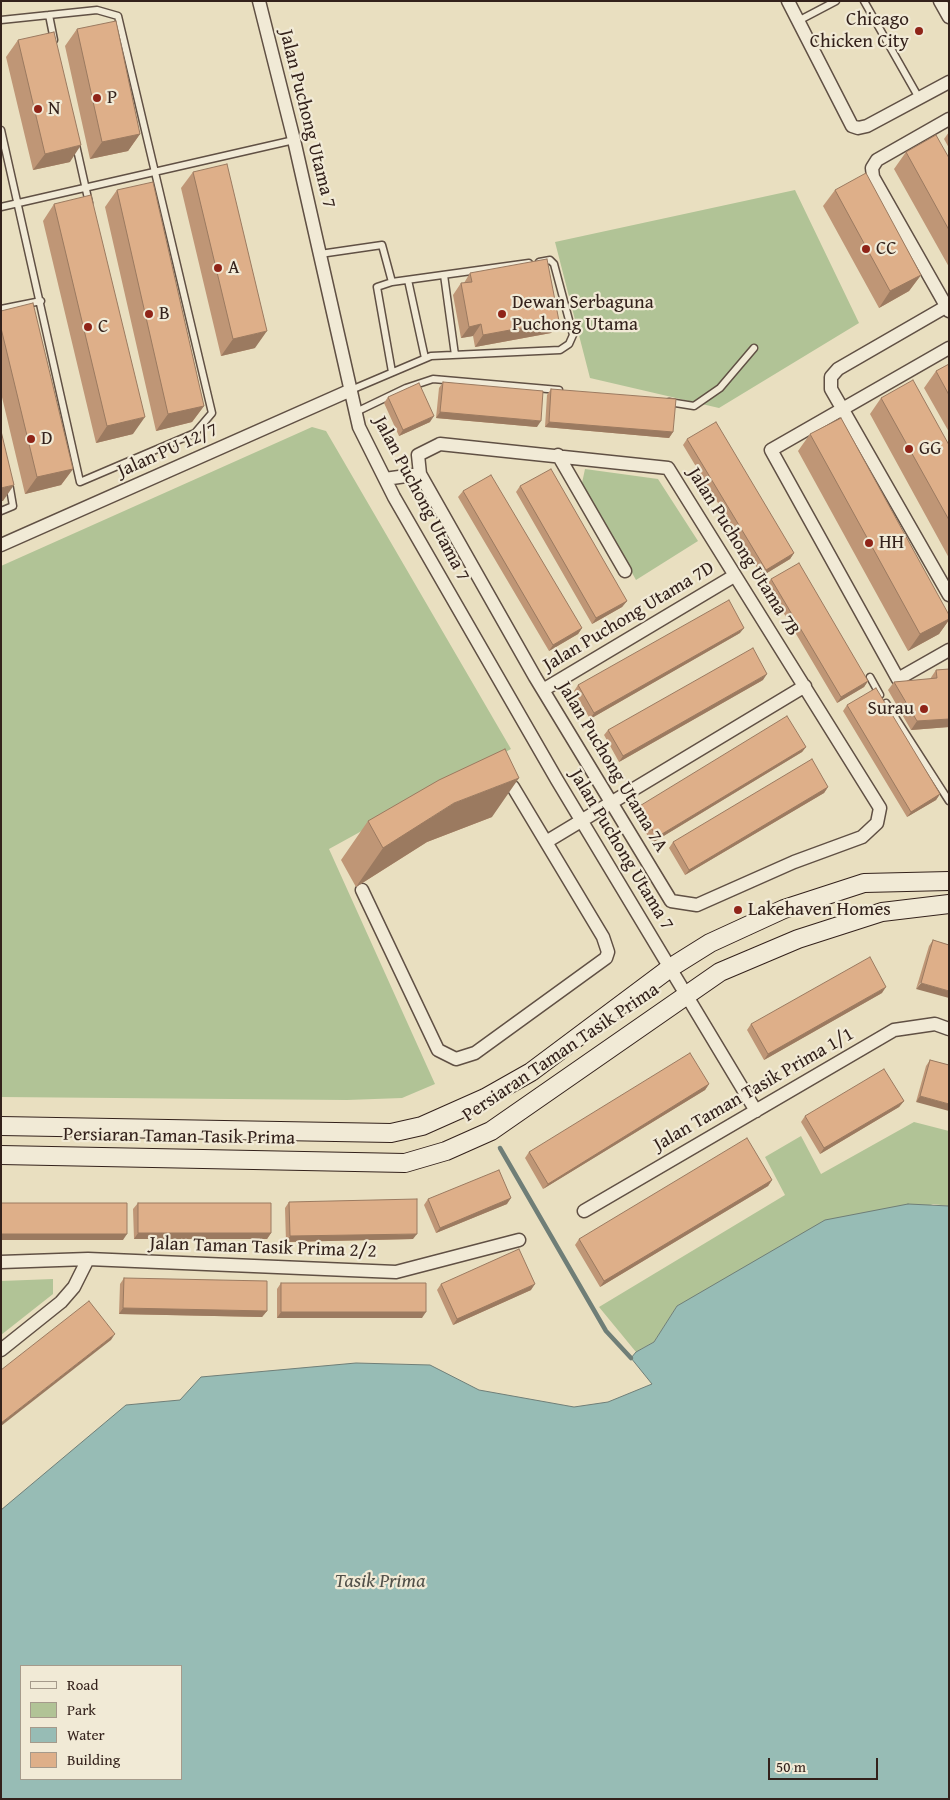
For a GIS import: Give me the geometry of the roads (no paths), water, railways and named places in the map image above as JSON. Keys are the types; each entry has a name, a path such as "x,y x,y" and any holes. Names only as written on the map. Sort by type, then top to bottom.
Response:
{"main road":[{"name":"Persiaran Taman Tasik Prima","path":"1,1126 391,1133 422,1126 485,1098 531,1072 670,968 710,943 784,909 864,883 949,881"},
{"name":"Persiaran Taman Tasik Prima","path":"1,1155 405,1163 446,1151 491,1131 720,972 798,939 882,912 949,904"}],"street":[{"name":"Jalan Puchong Utama 7","path":"259,1 294,140 359,427 385,478 581,820 756,1111"},
{"path":"788,1 852,126 858,128 867,126 949,82"},
{"path":"940,1 949,17"},
{"path":"949,120 877,160 872,168 873,177 948,307 838,369 831,378 831,389 949,595"},
{"path":"949,348 771,450 898,679 949,650"},
{"name":"Jalan PU 12/7","path":"1,546 350,390"},
{"name":"Jalan Puchong Utama 7B","path":"420,474 418,455 440,444 668,468 880,808 877,823 862,837"},
{"path":"558,455 625,571"},
{"path":"385,478 420,474"},
{"name":"Jalan Puchong Utama 7A","path":"420,474 543,690 671,900 697,905 794,862 862,837"},
{"name":"Jalan Puchong Utama 7D","path":"543,690 734,576"},
{"path":"546,842 805,686"},
{"path":"362,890 438,1050 456,1059 475,1053 606,958 608,952 603,937 513,787 497,780 482,782"},
{"name":"Jalan Taman Tasik Prima 1/1","path":"584,1211 894,1030 935,1024 949,1030"},
{"name":"Jalan Taman Tasik Prima 2/2","path":"1,1262 88,1260 396,1272 519,1240"},
{"path":"1,1350 60,1302 74,1287 88,1260"}],"lane":[{"path":"798,21 836,1"},
{"path":"864,1 919,98"},
{"path":"1,20 97,10 118,16 212,413 195,433 80,482 41,301 1,130"},
{"path":"49,15 55,47"},
{"path":"75,139 90,207"},
{"path":"1,207 294,140"},
{"path":"320,254 382,245 392,282"},
{"path":"350,390 431,356 560,350 569,344 573,335 554,264 550,260 392,282 377,287 392,372"},
{"path":"444,275 455,355"},
{"path":"408,280 425,358"},
{"path":"1,309 41,301"},
{"path":"663,402 694,406 720,388 754,348"},
{"path":"356,412 406,388 433,379 565,391"},
{"path":"1,511 13,506 7,474"},
{"path":"870,677 949,801"}],"water":[{"name":"Tasik Prima","path":"908,1204 949,1206 949,1799 1,1799 1,1510 126,1405 180,1400 201,1377 356,1363 430,1365 479,1390 574,1407 608,1402 652,1384 631,1358 636,1352 654,1342 677,1306 825,1220"}],"waterway":[{"path":"500,1148 606,1331 631,1358"}],"place":[{"name":"Chicago Chicken City","path":"919,31"},
{"name":"P","path":"97,98"},
{"name":"N","path":"38,109"},
{"name":"CC","path":"866,249"},
{"name":"A","path":"218,268"},
{"name":"B","path":"149,314"},
{"name":"Dewan Serbaguna Puchong Utama","path":"502,314"},
{"name":"C","path":"88,327"},
{"name":"D","path":"31,439"},
{"name":"GG","path":"909,449"},
{"name":"HH","path":"869,543"},
{"name":"Surau","path":"924,709"},
{"name":"Lakehaven Homes","path":"738,910"}]}
